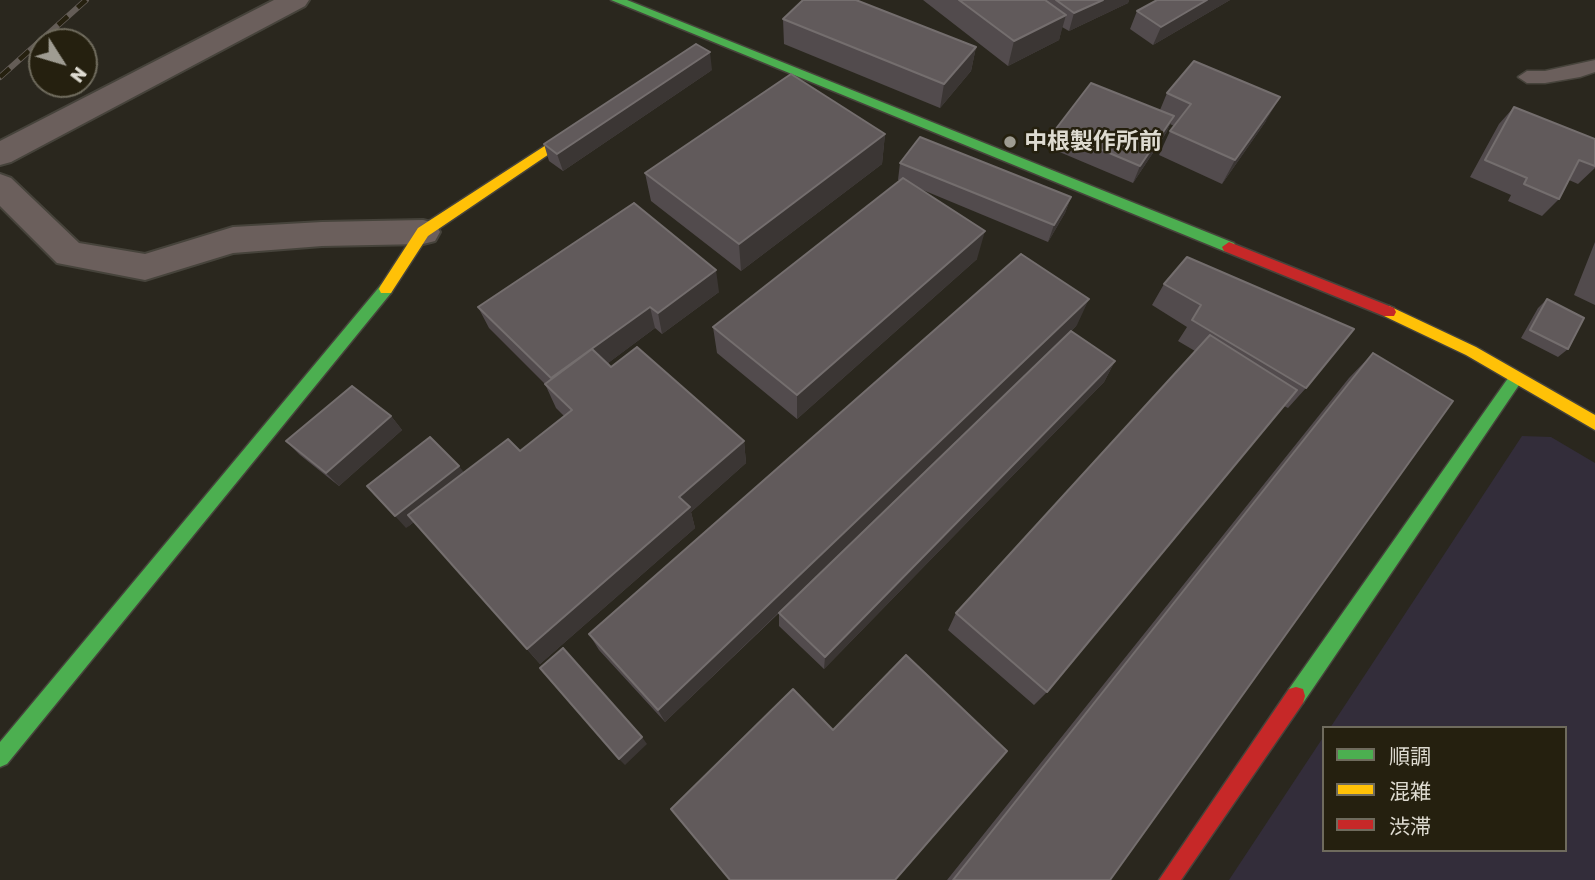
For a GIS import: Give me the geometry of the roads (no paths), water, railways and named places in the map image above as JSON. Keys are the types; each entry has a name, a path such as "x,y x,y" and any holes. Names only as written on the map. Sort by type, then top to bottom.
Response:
{"street":[{"path":"0,155 295,0"},
{"path":"617,0 708,42 1387,311 1471,351 1595,423"},
{"path":"0,757 396,277 423,232 609,108"},
{"path":"0,186 69,254 145,267 233,240 322,234 423,232"},
{"path":"1169,880 1516,378"}],"lane":[{"path":"1527,76 1545,78 1595,66"}],"railway":[{"path":"0,77 86,0"}],"place":[{"name":"中根製作所前","path":"1010,142"}]}
